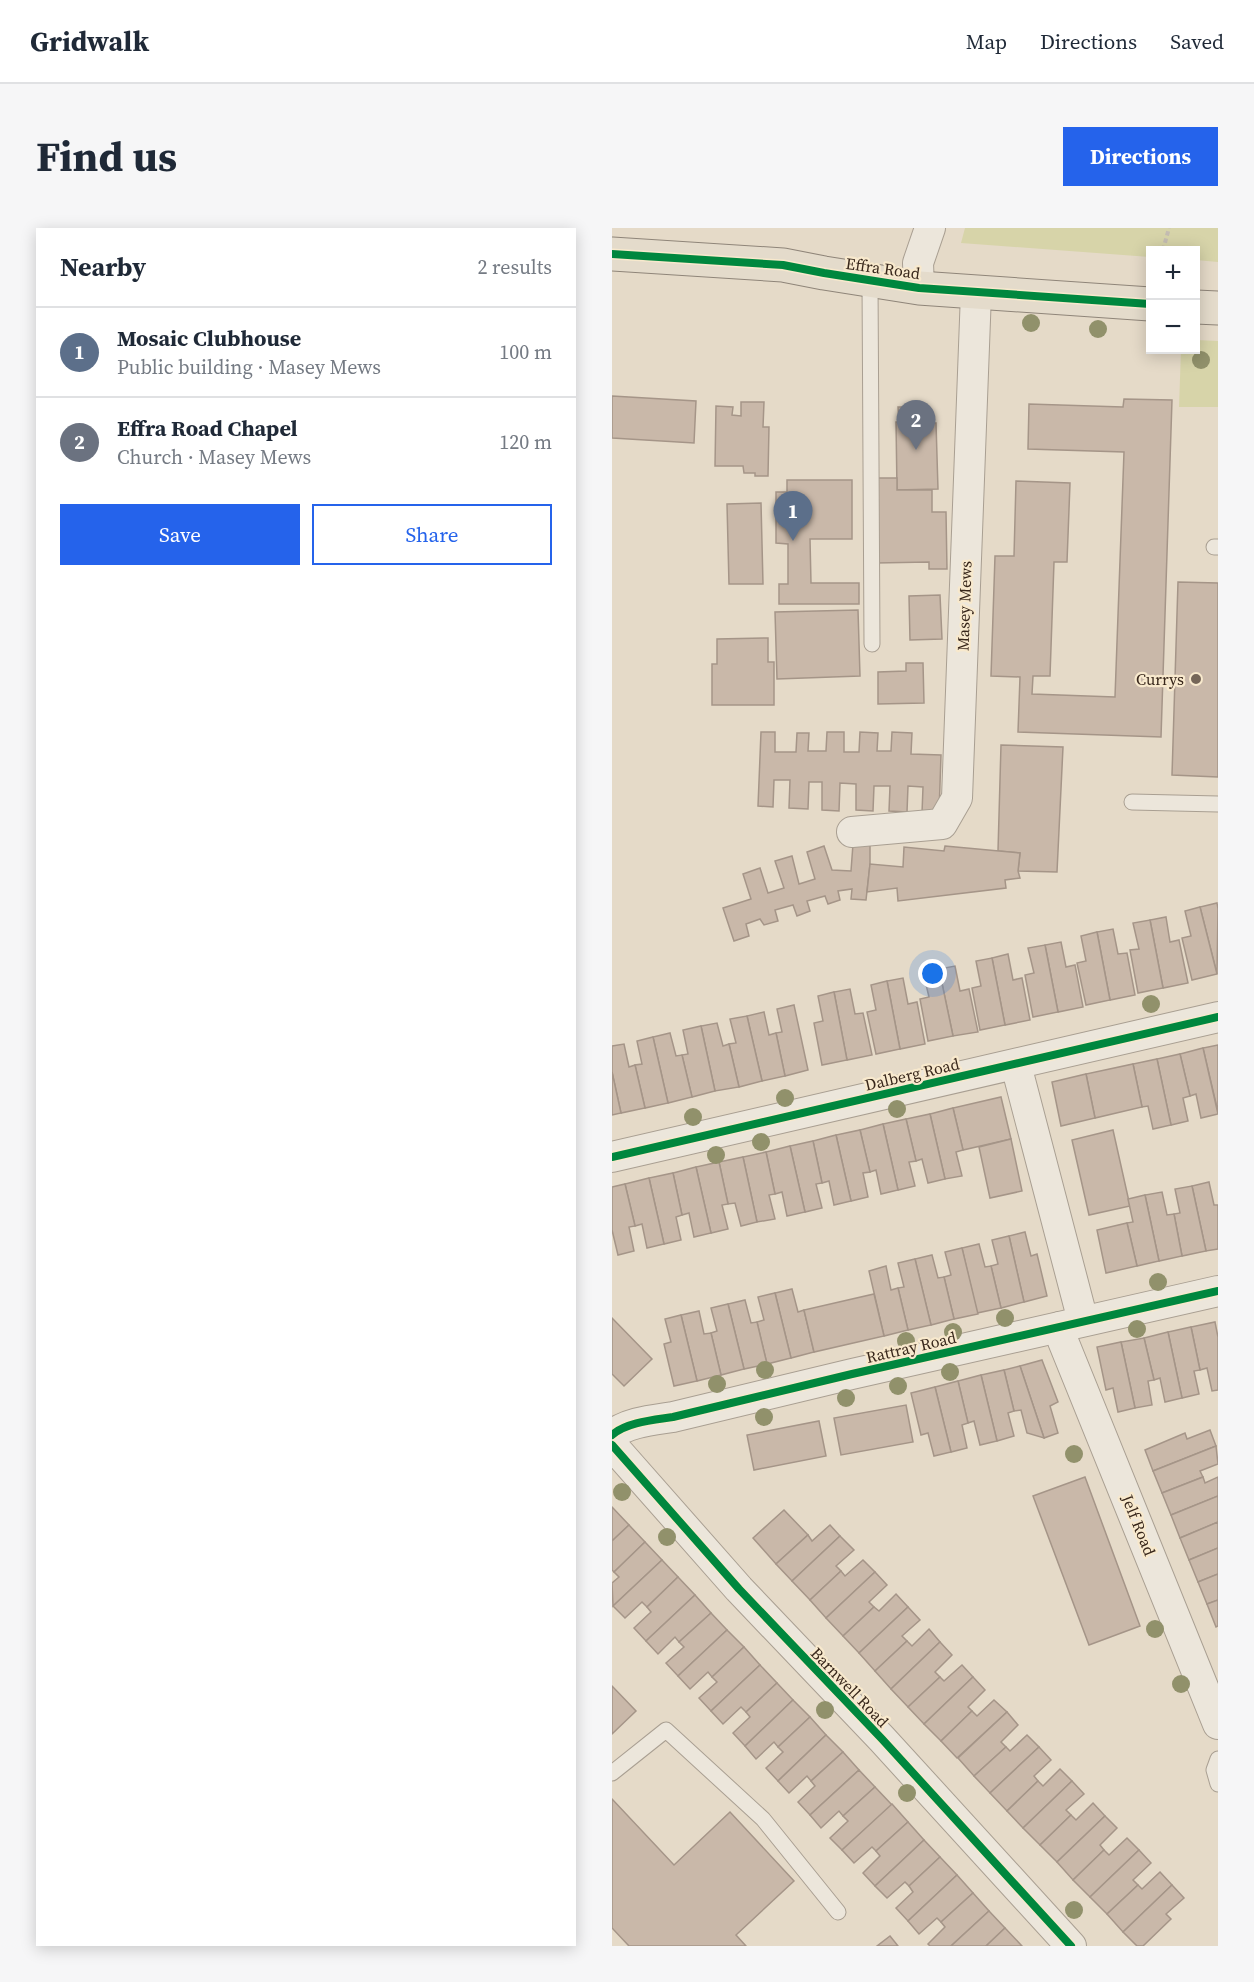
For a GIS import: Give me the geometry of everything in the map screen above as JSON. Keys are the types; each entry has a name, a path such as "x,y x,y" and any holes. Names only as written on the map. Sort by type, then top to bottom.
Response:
{"main road":[{"name":"Effra Road","path":"612,254 783,265 919,288 1146,304"},
{"path":"1200,307 1218,308"}],"street":[{"path":"919,288 918,263 930,228"},
{"name":"Masey Mews","path":"852,832 942,825 957,798 976,293"},
{"name":"Dalberg Road","path":"612,1157 1218,1017"},
{"name":"Jelf Road","path":"1016,1065 1072,1324 1063,1341 1218,1724"},
{"name":"Rattray Road","path":"612,1435 617,1431 645,1422 1218,1291"},
{"name":"Barnwell Road","path":"612,1445 739,1588 890,1748 1071,1946"}],"lane":[{"path":"870,281 872,644"},
{"path":"1132,802 1218,804"},
{"path":"612,1773 666,1730 763,1819 838,1912"},
{"path":"1218,1759 1214,1770 1218,1784"}],"path":[{"path":"1164,246 1169,228"}],"shaded area":[{"path":"965,228 1218,228 1218,262 1200,260 1200,246 1146,246 1146,257 961,243"},
{"path":"1200,340 1218,341 1218,407 1179,407 1181,354 1200,354"}],"building":[{"path":"612,396 696,401 694,443 612,438"},
{"path":"1124,399 1172,400 1161,737 1018,732 1020,677 991,676 995,556 1014,556 1016,481 1070,483 1067,562 1054,562 1050,676 1033,676 1032,694 1115,697 1124,452 1028,449 1029,404 1123,407"},
{"path":"741,402 764,402 763,427 769,427 768,476 744,473 743,466 715,466 716,406 733,407 732,415 741,416"},
{"path":"898,407 929,407 930,423 936,423 938,489 897,490 896,422 899,422"},
{"path":"875,478 897,478 897,490 932,490 932,512 946,512 947,569 929,569 929,562 876,563"},
{"path":"787,480 852,480 852,539 810,539 811,583 859,583 859,604 779,604 779,584 788,584 788,544 776,543 776,492 787,492"},
{"path":"761,503 763,584 729,584 727,504"},
{"name":"Currys","path":"1178,582 1218,583 1218,777 1172,775"},
{"path":"940,595 942,639 910,640 909,596"},
{"path":"858,610 860,676 777,679 775,612"},
{"path":"768,638 768,662 774,662 774,705 712,705 712,664 717,664 717,639"},
{"path":"906,663 923,663 924,703 878,704 878,672 906,671"},
{"path":"761,732 775,732 775,752 796,752 797,733 809,733 808,751 826,751 827,732 844,732 844,752 859,752 860,732 878,733 877,751 891,751 892,732 912,733 911,754 941,755 939,813 922,813 923,787 908,786 907,812 889,811 890,786 874,786 873,811 856,810 856,784 840,783 839,811 822,810 822,782 809,782 808,809 789,808 790,780 774,780 773,807 758,806"},
{"path":"1001,745 1063,747 1057,872 1018,871 1020,853 998,851"},
{"path":"853,844 870,845 866,900 851,899 852,889 838,891 840,900 828,904 825,896 807,901 810,911 797,916 793,905 775,910 778,921 764,925 760,919 746,924 749,936 734,941 723,908 751,899 743,874 760,868 768,893 784,888 775,861 792,856 799,884 815,879 807,852 824,846 832,870 851,871"},
{"path":"945,846 1020,853 1018,871 1020,878 1005,880 1006,888 898,901 897,888 867,892 870,864 903,867 904,847 944,851"},
{"path":"1217,903 1218,909 1217,974 1200,907"},
{"path":"1200,907 1217,974 1192,980 1182,938 1191,936 1185,911"},
{"path":"1166,917 1170,942 1179,940 1188,983 1163,988 1150,920"},
{"path":"1150,920 1163,988 1138,993 1130,950 1139,949 1133,923"},
{"path":"1113,929 1118,954 1127,953 1135,995 1110,1000 1097,932"},
{"path":"1097,932 1110,1000 1086,1005 1077,963 1086,961 1081,936"},
{"path":"1061,942 1066,967 1075,965 1083,1007 1058,1012 1045,945"},
{"path":"1045,945 1058,1012 1033,1017 1025,975 1034,973 1028,948"},
{"path":"1008,954 1013,980 1022,978 1030,1020 1005,1025 992,958"},
{"path":"992,958 1005,1025 980,1030 972,988 981,986 976,961"},
{"path":"955,966 960,991 969,989 978,1032 953,1036 939,969"},
{"path":"939,969 953,1036 928,1041 920,999 929,997 923,972"},
{"path":"903,978 908,1004 917,1002 925,1044 900,1049 887,981"},
{"path":"887,981 900,1049 876,1054 867,1012 876,1010 871,985"},
{"path":"850,989 855,1014 863,1013 872,1055 847,1060 834,992"},
{"path":"834,992 847,1060 822,1065 814,1023 823,1021 818,996"},
{"path":"794,1005 808,1070 785,1076 776,1033 782,1032 777,1009"},
{"path":"764,1012 769,1035 776,1033 785,1076 762,1081 747,1016"},
{"path":"747,1016 762,1081 739,1087 729,1044 736,1043 730,1019"},
{"path":"717,1023 723,1046 729,1044 739,1087 715,1091 701,1026"},
{"path":"701,1026 715,1091 692,1097 682,1055 688,1054 683,1030"},
{"path":"670,1033 676,1056 682,1055 692,1097 668,1103 653,1037"},
{"path":"653,1037 668,1103 645,1108 635,1065 642,1064 637,1041"},
{"path":"624,1044 629,1067 635,1065 645,1108 621,1113 612,1072 612,1046"},
{"path":"1218,1045 1218,1112 1203,1048"},
{"path":"1203,1048 1218,1114 1201,1118 1196,1094 1190,1096 1180,1054"},
{"path":"1180,1054 1190,1096 1183,1098 1188,1121 1171,1125 1157,1059"},
{"path":"1157,1059 1171,1125 1153,1129 1148,1106 1142,1107 1133,1064"},
{"path":"1133,1064 1142,1107 1095,1118 1086,1074"},
{"path":"612,1072 621,1113 612,1115"},
{"path":"1086,1074 1095,1118 1061,1126 1052,1082"},
{"path":"1001,1097 1011,1139 963,1150 953,1108"},
{"path":"953,1108 963,1150 956,1152 962,1176 945,1179 930,1114"},
{"path":"930,1114 945,1179 928,1183 922,1159 916,1161 906,1119"},
{"path":"906,1119 916,1161 909,1162 915,1186 898,1190 883,1124"},
{"path":"883,1124 898,1190 881,1194 876,1170 870,1172 860,1130"},
{"path":"860,1130 870,1172 863,1173 868,1197 851,1201 836,1135"},
{"path":"1113,1130 1130,1206 1089,1215 1072,1140"},
{"path":"836,1135 851,1201 834,1205 829,1181 822,1183 813,1141"},
{"path":"1011,1139 1022,1191 990,1198 979,1147"},
{"path":"813,1141 822,1183 816,1184 822,1208 805,1212 790,1146"},
{"path":"790,1146 805,1212 787,1216 782,1192 775,1194 766,1152"},
{"path":"766,1152 775,1194 769,1195 775,1219 757,1222 743,1157"},
{"path":"743,1157 757,1222 741,1226 735,1203 728,1204 719,1162"},
{"path":"719,1162 728,1204 722,1205 728,1229 711,1233 696,1167"},
{"path":"696,1167 711,1233 694,1237 689,1213 682,1215 673,1173"},
{"path":"673,1173 682,1215 676,1217 681,1240 664,1244 649,1178"},
{"path":"649,1178 664,1244 647,1248 642,1224 635,1226 625,1184"},
{"path":"1209,1182 1214,1205 1218,1205 1218,1249 1206,1251 1192,1186"},
{"path":"625,1184 635,1226 629,1227 634,1251 618,1255 612,1230 612,1187"},
{"path":"1192,1186 1206,1251 1182,1256 1174,1214 1180,1213 1175,1189"},
{"path":"1162,1192 1167,1215 1174,1214 1182,1256 1159,1261 1145,1195"},
{"path":"1145,1195 1159,1261 1137,1266 1127,1223 1133,1222 1128,1199"},
{"path":"1127,1223 1137,1266 1106,1273 1097,1230"},
{"path":"1025,1232 1031,1256 1037,1254 1047,1296 1024,1302 1009,1236"},
{"path":"1009,1236 1024,1302 1001,1308 991,1266 998,1264 992,1240"},
{"path":"979,1244 985,1267 991,1266 1001,1308 977,1313 962,1248"},
{"path":"962,1248 978,1314 954,1319 944,1277 951,1275 945,1252"},
{"path":"932,1255 938,1278 944,1277 954,1319 931,1325 915,1259"},
{"path":"915,1259 931,1325 908,1330 898,1288 904,1287 898,1263"},
{"path":"886,1266 891,1290 898,1288 908,1330 884,1336 869,1271"},
{"path":"792,1289 798,1312 804,1310 814,1352 791,1358 775,1293"},
{"path":"775,1293 791,1358 767,1364 757,1322 764,1320 758,1297"},
{"path":"874,1294 884,1336 814,1352 804,1310"},
{"path":"745,1300 751,1323 757,1322 767,1364 744,1369 728,1304"},
{"path":"728,1304 744,1369 721,1375 711,1333 717,1331 711,1308"},
{"path":"699,1311 704,1334 711,1333 721,1375 697,1381 681,1315"},
{"path":"681,1315 697,1381 674,1386 664,1344 671,1342 665,1319"},
{"path":"612,1318 652,1359 624,1386 612,1374"},
{"path":"1215,1322 1218,1337 1218,1390 1212,1391 1207,1368 1200,1370 1191,1327"},
{"path":"1191,1327 1200,1370 1194,1371 1199,1394 1182,1398 1168,1332"},
{"path":"1168,1332 1182,1398 1165,1402 1160,1378 1154,1380 1144,1338"},
{"path":"1144,1338 1154,1380 1148,1381 1152,1405 1135,1408 1121,1342"},
{"path":"1121,1342 1135,1408 1118,1412 1113,1388 1106,1390 1097,1347"},
{"path":"1042,1360 1058,1402 1050,1406 1058,1433 1044,1438 1020,1366"},
{"path":"1020,1366 1044,1438 1027,1433 1021,1410 1014,1411 1004,1370"},
{"path":"1004,1370 1014,1411 1008,1413 1014,1436 997,1441 981,1375"},
{"path":"981,1375 997,1441 980,1445 974,1421 968,1423 958,1381"},
{"path":"958,1381 968,1423 962,1425 967,1448 951,1452 935,1387"},
{"path":"935,1387 951,1452 934,1456 928,1433 921,1435 911,1393"},
{"path":"906,1405 913,1442 841,1455 834,1418"},
{"path":"819,1421 826,1456 754,1470 747,1435"},
{"path":"1210,1430 1216,1446 1153,1471 1145,1450 1185,1433 1187,1439"},
{"path":"1216,1446 1218,1464 1200,1471 1203,1477 1162,1493 1153,1471"},
{"path":"1085,1477 1140,1626 1089,1645 1033,1496"},
{"path":"1203,1477 1205,1483 1218,1477 1218,1496 1171,1515 1162,1493"},
{"path":"1218,1496 1218,1522 1180,1538 1171,1515"},
{"path":"612,1507 629,1525 612,1541"},
{"path":"784,1510 808,1535 776,1564 753,1538"},
{"path":"1218,1522 1218,1548 1189,1560 1180,1538"},
{"path":"629,1525 645,1542 614,1572 612,1570 612,1541"},
{"path":"830,1525 840,1536 792,1581 776,1564 808,1535 812,1541"},
{"path":"840,1536 854,1550 836,1566 841,1571 810,1600 792,1581"},
{"path":"645,1542 662,1560 613,1606 612,1583 619,1577 614,1572"},
{"path":"1218,1548 1218,1574 1198,1582 1189,1560"},
{"path":"662,1560 678,1577 647,1607 642,1602 625,1618 613,1606"},
{"path":"863,1560 875,1572 826,1618 810,1600 841,1571 845,1576"},
{"path":"875,1572 887,1585 869,1602 874,1607 843,1636 826,1618"},
{"path":"1218,1574 1218,1600 1207,1604 1198,1582"},
{"path":"678,1577 695,1595 646,1641 634,1628 651,1612 647,1607"},
{"path":"896,1594 908,1607 859,1653 843,1636 874,1607 879,1611"},
{"path":"695,1595 711,1613 679,1642 675,1637 658,1654 646,1641"},
{"path":"1218,1600 1218,1626 1216,1627 1207,1604"},
{"path":"908,1607 920,1620 902,1636 907,1641 875,1671 859,1653"},
{"path":"711,1613 727,1630 678,1676 666,1663 684,1647 679,1642"},
{"path":"929,1629 940,1642 891,1689 875,1671 907,1641 912,1646"},
{"path":"727,1630 744,1647 712,1677 708,1672 690,1689 678,1676"},
{"path":"940,1642 952,1655 935,1672 940,1677 908,1707 891,1689"},
{"path":"744,1647 760,1665 711,1711 699,1698 717,1682 712,1677"},
{"path":"760,1665 777,1683 746,1712 741,1707 723,1724 711,1711"},
{"path":"962,1665 973,1677 924,1724 908,1707 940,1677 944,1681"},
{"path":"973,1677 985,1690 968,1707 972,1711 941,1741 924,1724"},
{"path":"777,1683 793,1700 745,1746 733,1733 750,1717 746,1712"},
{"path":"612,1686 636,1711 612,1734"},
{"path":"793,1700 810,1717 778,1747 774,1742 756,1759 745,1746"},
{"path":"994,1700 1007,1712 957,1758 941,1741 972,1711 977,1716"},
{"path":"1007,1712 1018,1725 1001,1742 1006,1747 974,1776 958,1758"},
{"path":"810,1717 826,1735 778,1781 766,1768 783,1752 778,1747"},
{"path":"826,1735 843,1752 811,1781 807,1776 789,1793 778,1781"},
{"path":"1027,1735 1039,1747 990,1793 974,1776 1006,1747 1010,1751"},
{"path":"1039,1747 1051,1760 1034,1776 1038,1781 1007,1811 990,1793"},
{"path":"843,1752 859,1770 810,1815 798,1802 815,1786 811,1781"},
{"path":"1060,1769 1072,1781 1023,1828 1007,1811 1038,1781 1043,1786"},
{"path":"859,1770 875,1787 843,1816 839,1811 821,1828 810,1815"},
{"path":"1072,1781 1084,1794 1066,1810 1071,1815 1040,1845 1023,1828"},
{"path":"875,1787 892,1805 842,1850 830,1838 848,1821 843,1816"},
{"path":"612,1799 674,1865 730,1812 794,1881 736,1935 746,1946 629,1946 612,1928"},
{"path":"1093,1803 1105,1816 1057,1862 1040,1845 1071,1815 1076,1820"},
{"path":"892,1804 908,1822 876,1851 872,1847 854,1863 842,1850"},
{"path":"1105,1816 1117,1828 1100,1845 1104,1850 1073,1880 1057,1862"},
{"path":"908,1822 924,1840 875,1886 863,1873 880,1856 876,1851"},
{"path":"1127,1838 1139,1850 1090,1897 1073,1880 1104,1850 1109,1855"},
{"path":"924,1840 940,1857 909,1886 905,1882 887,1898 875,1886"},
{"path":"1139,1850 1151,1863 1133,1880 1138,1885 1107,1914 1090,1897"},
{"path":"940,1857 957,1875 908,1921 896,1908 913,1892 909,1886"},
{"path":"1160,1872 1172,1885 1123,1932 1107,1914 1138,1885 1142,1889"},
{"path":"957,1875 973,1893 941,1922 937,1918 919,1934 908,1921"},
{"path":"1172,1885 1184,1898 1166,1914 1171,1919 1143,1946 1137,1946 1123,1932"},
{"path":"973,1893 989,1911 951,1946 930,1946 928,1944 945,1927 941,1922"},
{"path":"989,1911 1005,1928 986,1946 951,1946"},
{"path":"1005,1928 1022,1946 986,1946"},
{"path":"890,1936 898,1946 877,1946"}],"cycle path":[{"path":"612,254 783,265 919,288 1146,304"},
{"path":"612,1157 1218,1017"},
{"path":"612,1435 625,1427 641,1422 673,1417 1218,1291"},
{"path":"612,1445 739,1589 882,1739 1071,1946"}],"place":[{"name":"Effra Road Chapel","path":"916,450"},
{"name":"Mosaic Clubhouse","path":"793,541"},
{"name":"Currys","path":"1196,679"}]}
